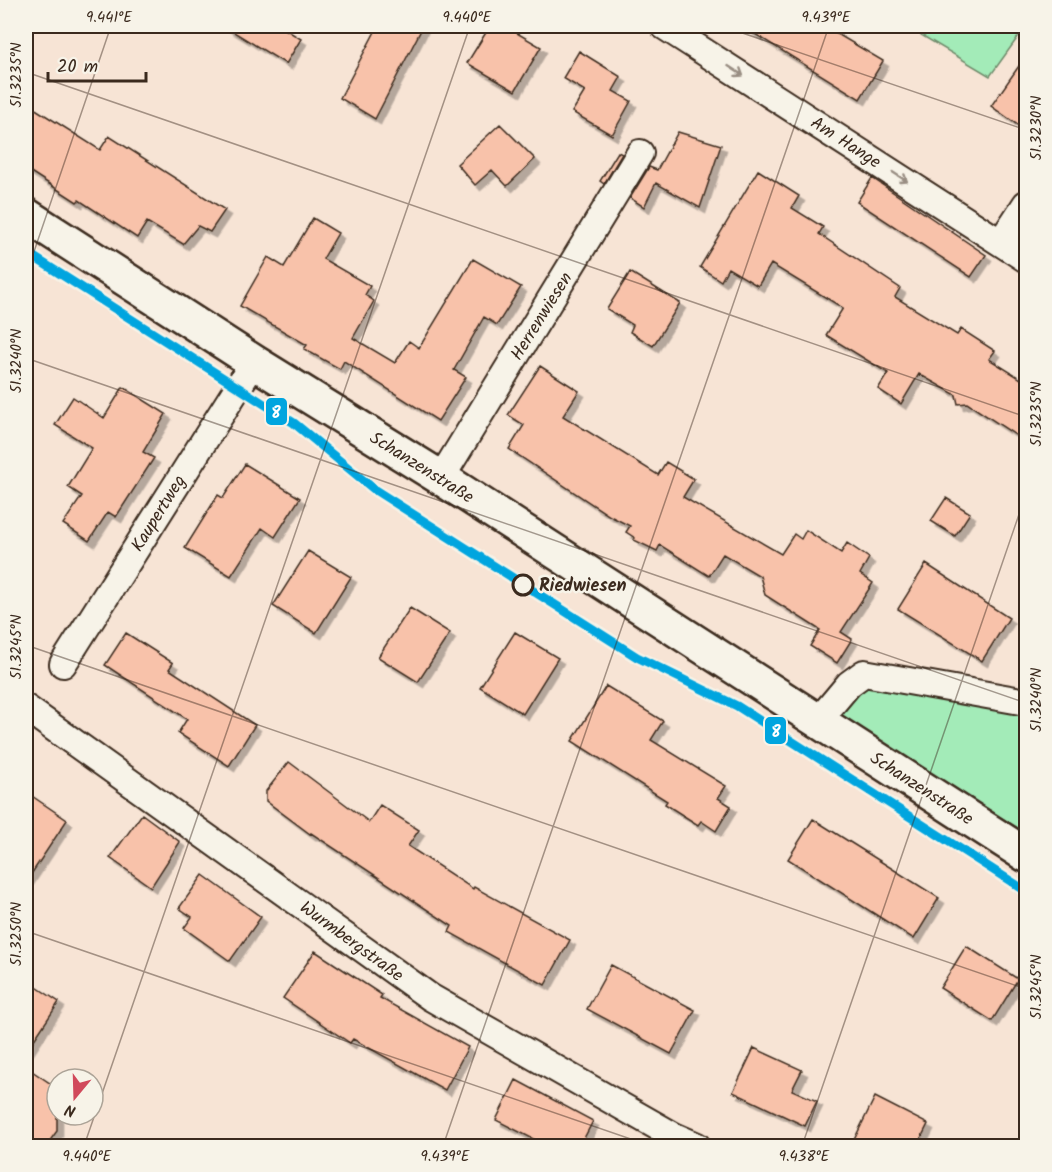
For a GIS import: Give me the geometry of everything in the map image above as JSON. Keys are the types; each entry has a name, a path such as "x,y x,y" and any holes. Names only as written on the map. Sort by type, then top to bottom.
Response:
{"street":[{"name":"Am Hange","path":"664,26 1026,259"},
{"name":"Herrenwiesen","path":"441,478 640,153"},
{"path":"1001,242 1026,204"},
{"name":"Schanzenstraße","path":"26,215 254,362 441,478 1026,855"},
{"name":"Kaupertweg","path":"63,664 254,362"},
{"path":"818,720 849,684 864,674 1026,702"},
{"name":"Wurmbergstraße","path":"26,708 430,997 664,1130 697,1146"}],"green space":[{"path":"906,26 1026,26 990,76"},
{"path":"867,678 1026,707 1026,833 832,711"}],"building":[{"path":"224,26 280,26 301,39 286,64"},
{"path":"378,26 423,26 375,119 340,98"},
{"path":"490,26 505,26 541,47 515,91 467,63"},
{"path":"742,26 824,26 883,61 860,99"},
{"path":"579,51 621,77 613,91 631,101 612,135 572,112 585,91 563,78"},
{"path":"1026,56 1026,131 991,106"},
{"path":"26,103 100,150 109,136 225,210 210,232 198,226 183,244 147,222 137,238 26,169"},
{"path":"500,124 535,159 507,186 492,170 475,185 457,164"},
{"path":"678,132 721,145 700,208 656,183 644,207 630,198 649,167 657,170"},
{"path":"618,152 622,154 604,184 600,181"},
{"path":"758,170 799,196 792,208 823,227 819,234 900,288 895,297 957,335 961,329 995,351 989,359 1026,382 1026,442 967,403 958,404 956,395 919,374 901,404 878,389 888,373 826,335 843,308 771,264 758,286 728,268 721,281 700,267"},
{"path":"872,178 986,255 971,277 857,202"},
{"path":"313,218 338,233 323,259 370,286 365,295 374,301 353,338 395,363 409,341 419,348 473,259 521,287 497,325 484,317 454,370 466,377 438,421 344,361 340,369 304,349 307,345 240,306 268,257 284,267"},
{"path":"630,272 680,303 653,346 630,332 633,325 607,309"},
{"path":"540,366 579,391 563,416 658,475 666,462 694,479 683,497 781,554 794,534 801,539 806,530 841,553 847,543 869,558 860,574 873,583 841,632 852,639 837,663 810,646 820,630 765,595 760,576 723,554 709,576 660,545 657,551 634,540 635,538 626,532 630,526 610,516 509,449 524,425 508,415"},
{"path":"123,387 166,414 143,452 154,458 116,517 108,512 89,541 63,524 82,496 68,487 92,448 55,425 73,397 104,418"},
{"path":"245,464 300,498 275,537 262,528 231,576 185,548 218,495 223,498"},
{"path":"946,498 970,513 955,536 931,521"},
{"path":"308,551 351,577 316,633 273,606"},
{"path":"926,564 1009,618 982,661 898,609"},
{"path":"410,608 450,633 418,682 378,657"},
{"path":"515,632 558,658 523,714 480,687"},
{"path":"126,633 173,663 169,669 255,725 229,766 178,733 187,719 105,665"},
{"path":"606,686 663,721 651,740 726,786 718,798 731,806 716,831 701,821 698,825 665,804 667,801 572,741"},
{"path":"289,762 369,822 380,805 419,830 408,846 473,889 474,887 570,940 545,985 449,932 452,926 310,834 266,801 266,791"},
{"path":"26,792 67,820 26,882"},
{"path":"142,814 180,842 151,887 110,858"},
{"path":"813,819 939,898 914,939 788,859"},
{"path":"203,875 261,917 230,961 184,928 192,917 179,908"},
{"path":"966,946 1018,979 992,1021 940,988"},
{"path":"315,951 382,995 380,998 468,1047 445,1090 353,1039 350,1043 283,998"},
{"path":"611,965 695,1010 671,1054 587,1009"},
{"path":"26,980 59,1002 26,1052"},
{"path":"754,1048 802,1070 792,1090 817,1101 805,1126 733,1092"},
{"path":"26,1067 45,1080 45,1127 57,1127 57,1131 46,1146 26,1146"},
{"path":"516,1080 593,1121 580,1146 547,1146 496,1120"},
{"path":"875,1097 928,1124 917,1146 851,1146"}],"transit line":[{"name":"8","path":"26,252 294,423 375,490 637,657 737,706 1026,891"}],"place":[{"name":"Riedwiesen","path":"523,585"}]}
